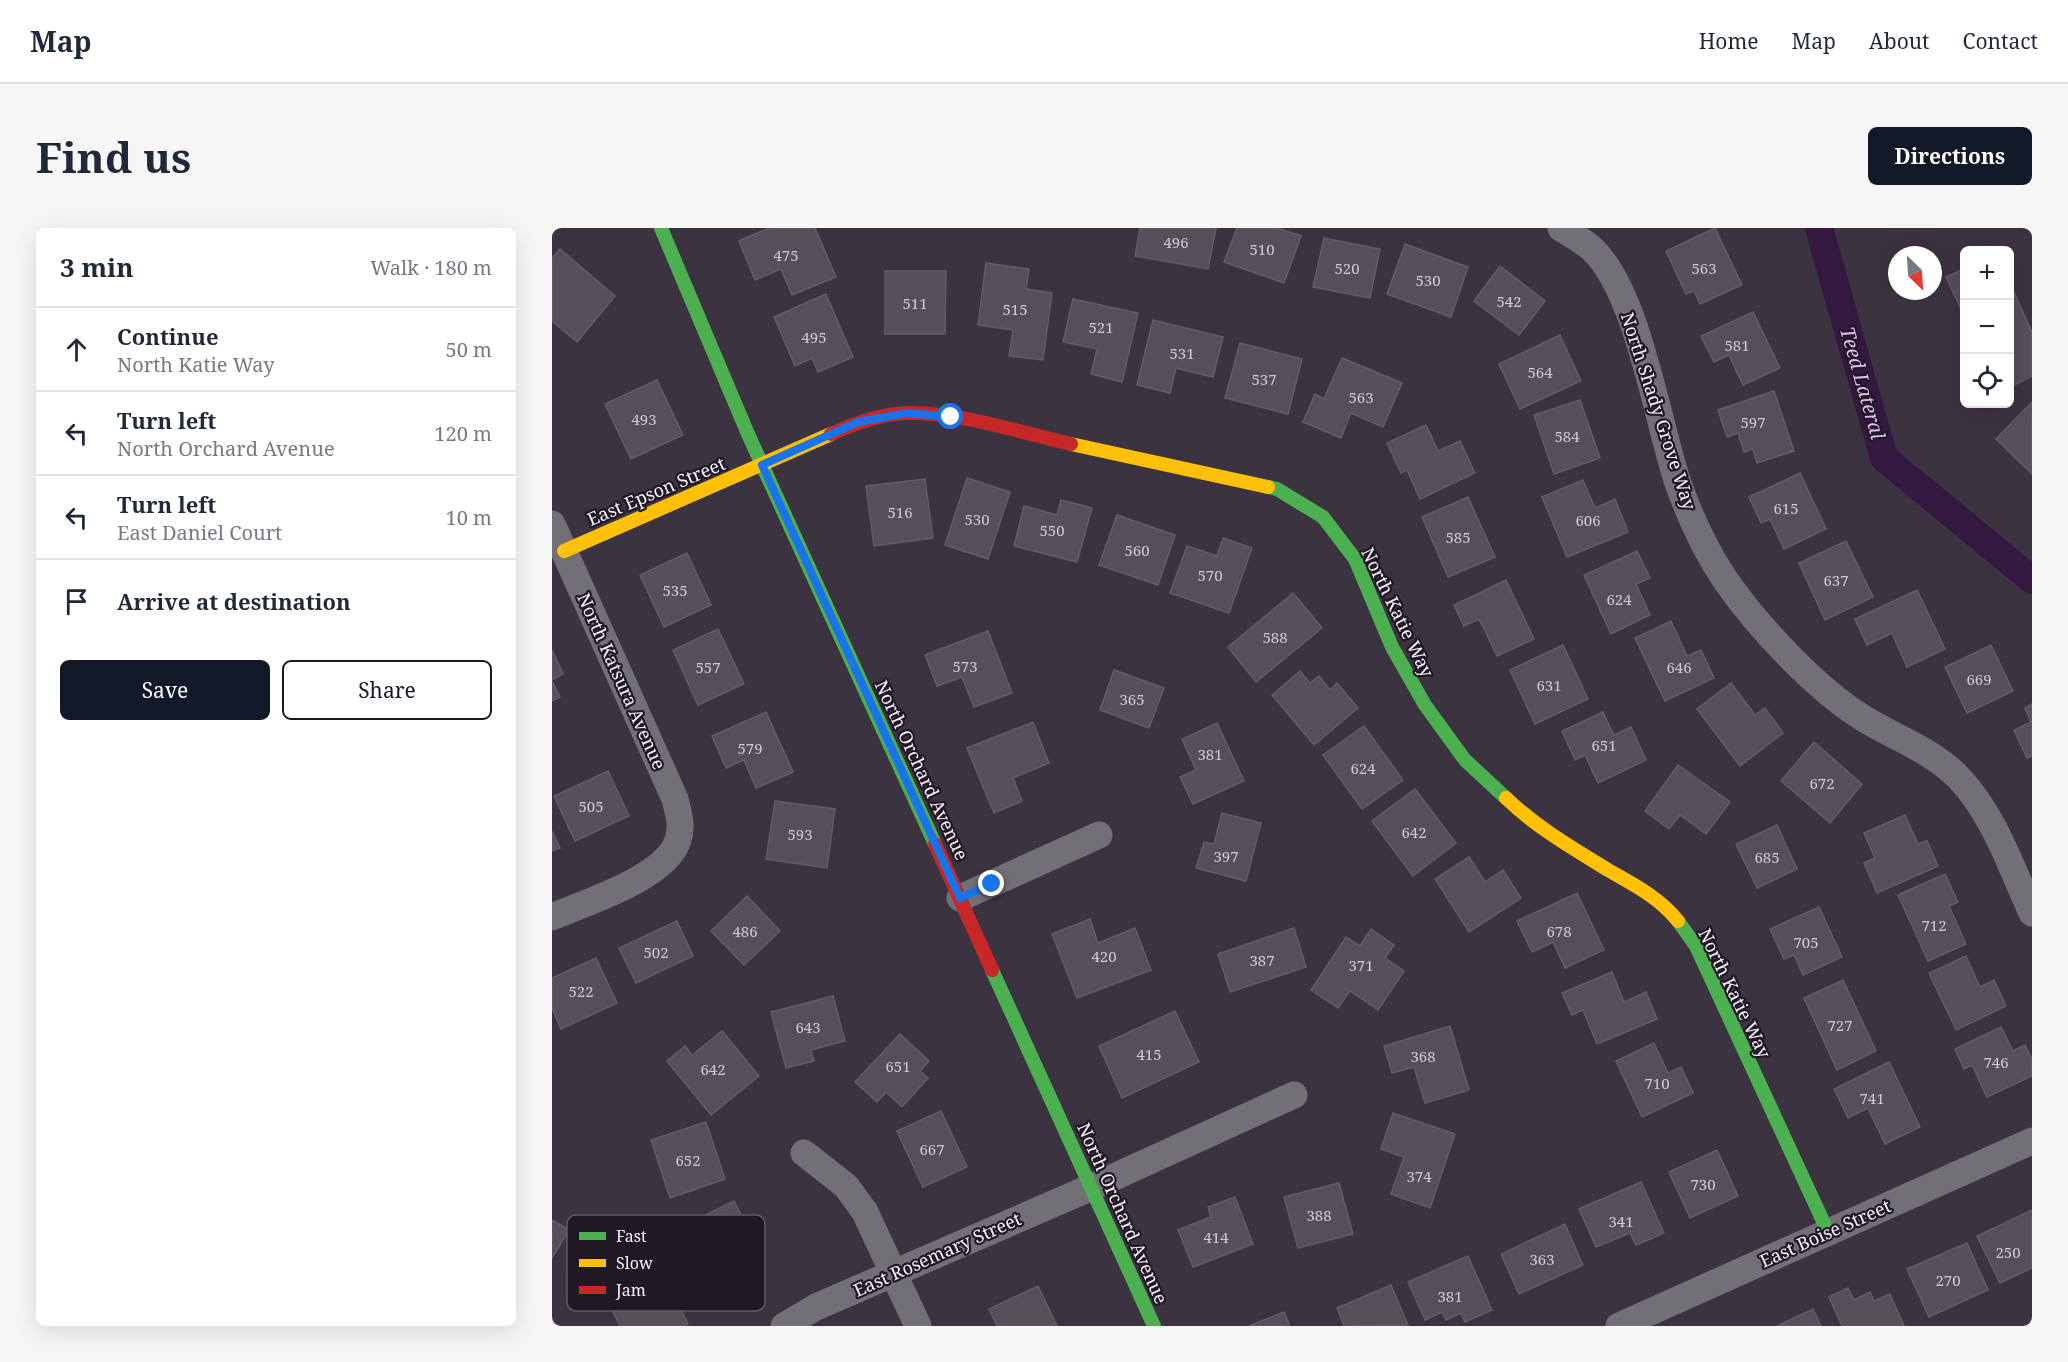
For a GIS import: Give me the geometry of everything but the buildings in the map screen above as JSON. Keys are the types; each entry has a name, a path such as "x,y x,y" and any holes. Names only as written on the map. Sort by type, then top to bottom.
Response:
{"street":[{"name":"North Orchard Avenue","path":"661,228 762,465 1154,1326"},
{"name":"North Shady Grove Way","path":"1561,228 1592,249 1614,279 1630,316 1677,480 1699,534 1726,581 1764,629 1815,680 1862,718 1920,748 1959,777 1986,813 2032,913"},
{"name":"North Katie Way","path":"762,465 858,422 907,413 940,416 1277,489 1323,517 1355,559 1392,647 1425,705 1465,759 1520,812 1567,845 1652,896 1676,918 1696,946 1828,1232"},
{"name":"East Epson Street","path":"564,550 762,465"},
{"name":"North Katsura Avenue","path":"552,524 675,799 680,819 678,841 664,861 649,873 552,917"},
{"path":"960,898 1099,835"},
{"name":"East Rosemary Street","path":"784,1326 816,1307 1092,1187 1294,1095"},
{"name":"East Boise Street","path":"1619,1326 2032,1141"},
{"path":"804,1153 846,1186 865,1212 918,1326"}],"waterway":[{"name":"Teed Lateral","path":"1819,228 1884,458 2032,580"}],"traffic: fast":[{"path":"661,228 748,434 935,844"},
{"path":"1268,487 1277,489 1323,517 1355,559 1392,647 1425,705 1465,760 1506,798"},
{"path":"1678,921 1696,946 1828,1232"},
{"path":"992,970 1154,1326"}],"traffic: slow":[{"path":"564,551 831,434"},
{"path":"1071,444 1268,487"},
{"path":"1506,798 1555,837 1655,898 1678,921"}],"traffic: jam":[{"path":"831,434 878,417 926,413 967,419 1071,444"},
{"path":"935,844 992,970"}],"route":[{"path":"951,417 907,413 858,422 762,465 960,898 992,884"}]}
